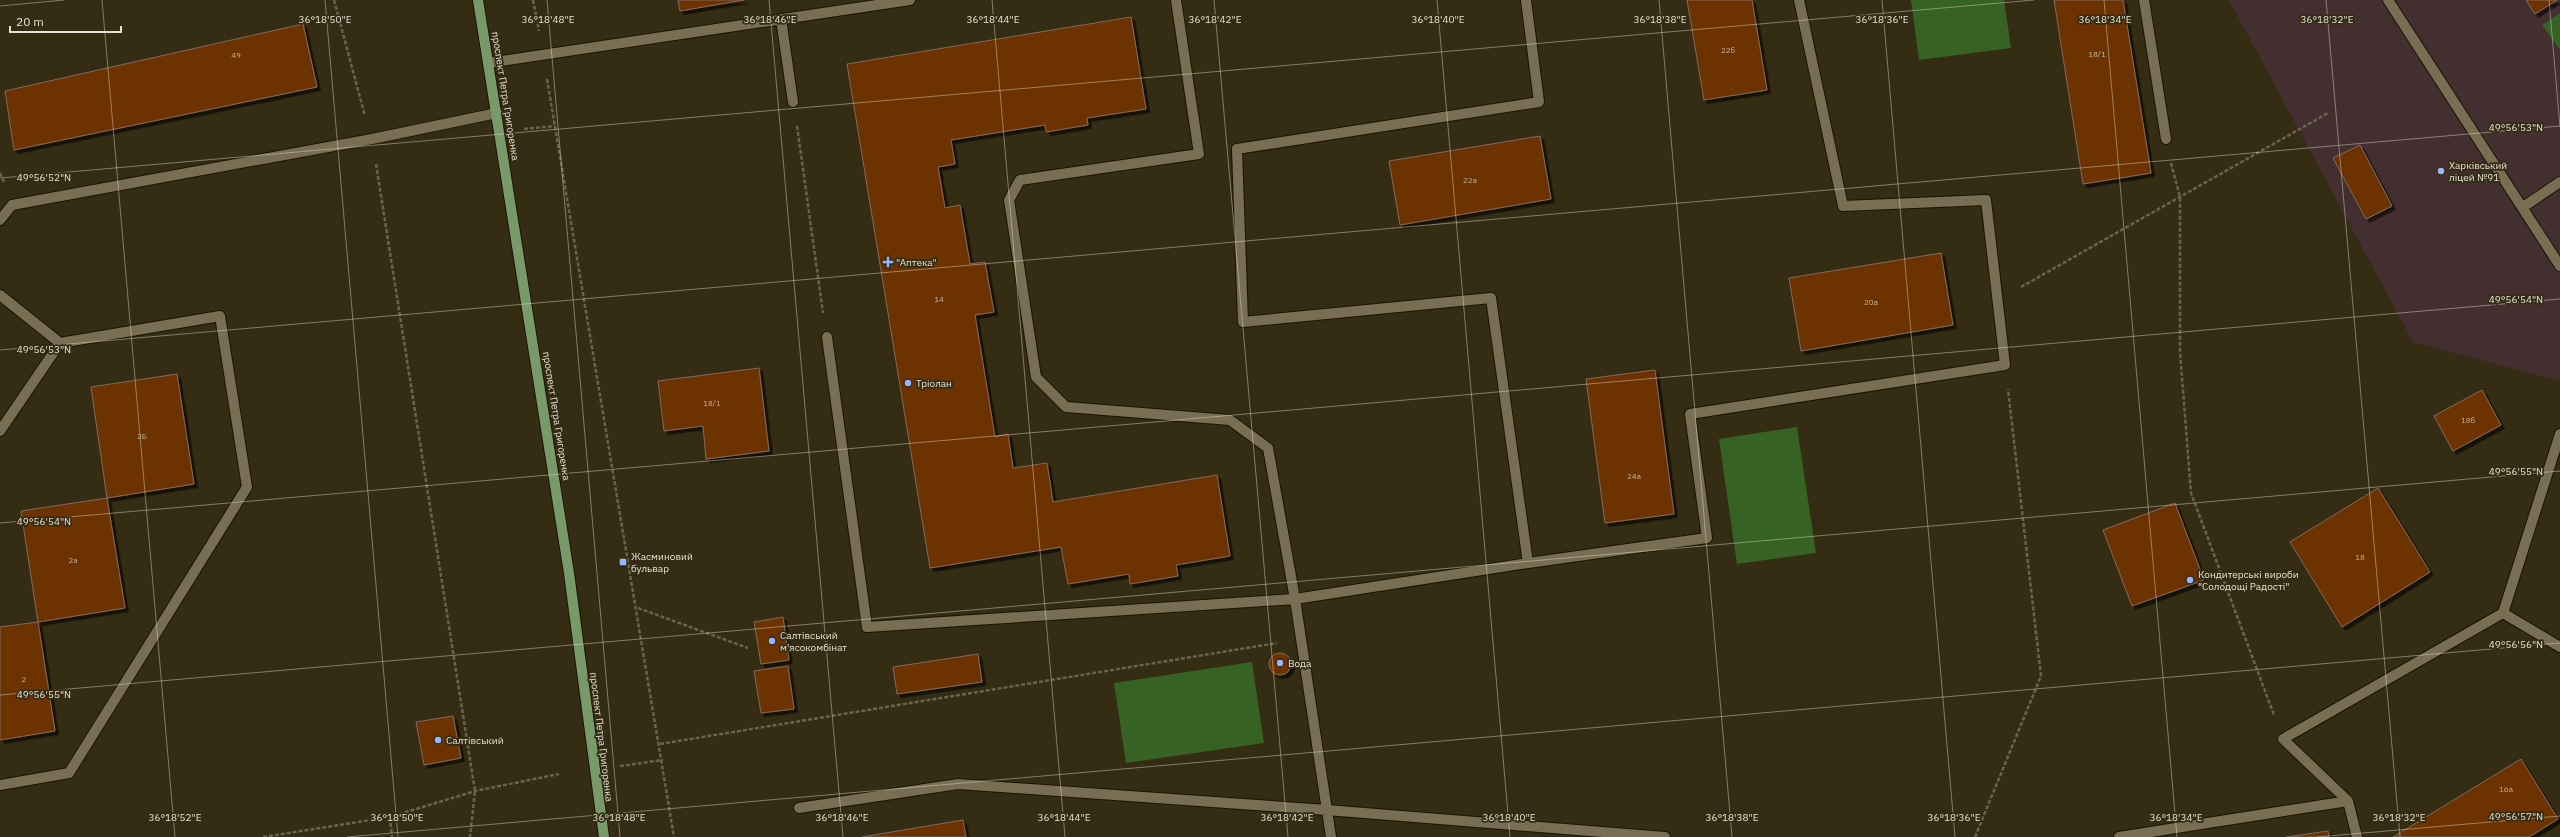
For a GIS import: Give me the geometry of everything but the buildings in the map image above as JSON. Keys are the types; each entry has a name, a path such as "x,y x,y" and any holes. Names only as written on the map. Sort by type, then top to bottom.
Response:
{"main road":[{"name":"проспект Петра Григоренка","path":"478,0 569,573 604,837"}],"lane":[{"path":"488,63 543,56 782,19 842,4 910,0"},
{"path":"1176,0 1199,154 1020,180 1009,200 1036,377 1066,407 1230,420 1268,448 1295,599 1331,837"},
{"path":"1526,0 1539,102 1237,149 1243,322 1491,298 1528,562"},
{"path":"826,337 868,627 1295,599 1528,562 1707,538 1690,414 2005,365 1986,200 1843,206 1799,0"},
{"path":"2144,0 2166,139"},
{"path":"2388,0 2560,266"},
{"path":"782,19 793,102"},
{"path":"0,220 12,205 372,139 497,113"},
{"path":"2523,207 2560,182"},
{"path":"0,295 60,343"},
{"path":"0,431 60,343 220,316 247,487 69,773 0,785"},
{"path":"2357,837 2348,801 2283,739 2503,613 2560,434"},
{"path":"2503,613 2560,648"},
{"path":"799,808 958,784 1327,810 1665,837"},
{"path":"2119,837 2348,801"}],"path":[{"path":"334,0 372,139 475,790 470,837"},
{"path":"534,0 638,608 674,837"},
{"path":"793,102 826,337"},
{"path":"1998,301 2328,113"},
{"path":"522,129 555,126"},
{"path":"2166,139 2180,197 2180,352 2191,493 2283,739"},
{"path":"1975,837 2041,676 2005,365"},
{"path":"638,608 748,648"},
{"path":"660,744 1301,640"},
{"path":"619,766 663,760"},
{"path":"262,837 390,817 475,790 559,774"},
{"path":"390,817 392,837"}],"shaded area":[{"name":"Харківський ліцей №91","path":"2229,0 2560,0 2560,381 2413,342"}],"green space":[{"path":"1911,0 2004,0 2011,48 1919,60"},
{"path":"2560,13 2560,50 2542,25"},
{"path":"1797,427 1816,553 1737,564 1719,439"},
{"path":"1252,662 1264,743 1126,763 1114,683"}],"place":[{"name":"Харківський ліцей №91","path":"2441,171"},
{"name":"\"Аптека\"","path":"888,262"},
{"name":"Тріолан","path":"908,383"},
{"name":"Жасминовий бульвар","path":"623,562"},
{"name":"Кондитерські вироби \"Солодощі Радості\"","path":"2190,580"},
{"name":"Салтівський м'ясокомбінат","path":"772,641"},
{"name":"Вода","path":"1280,663"},
{"name":"Салтівський","path":"438,740"}]}
